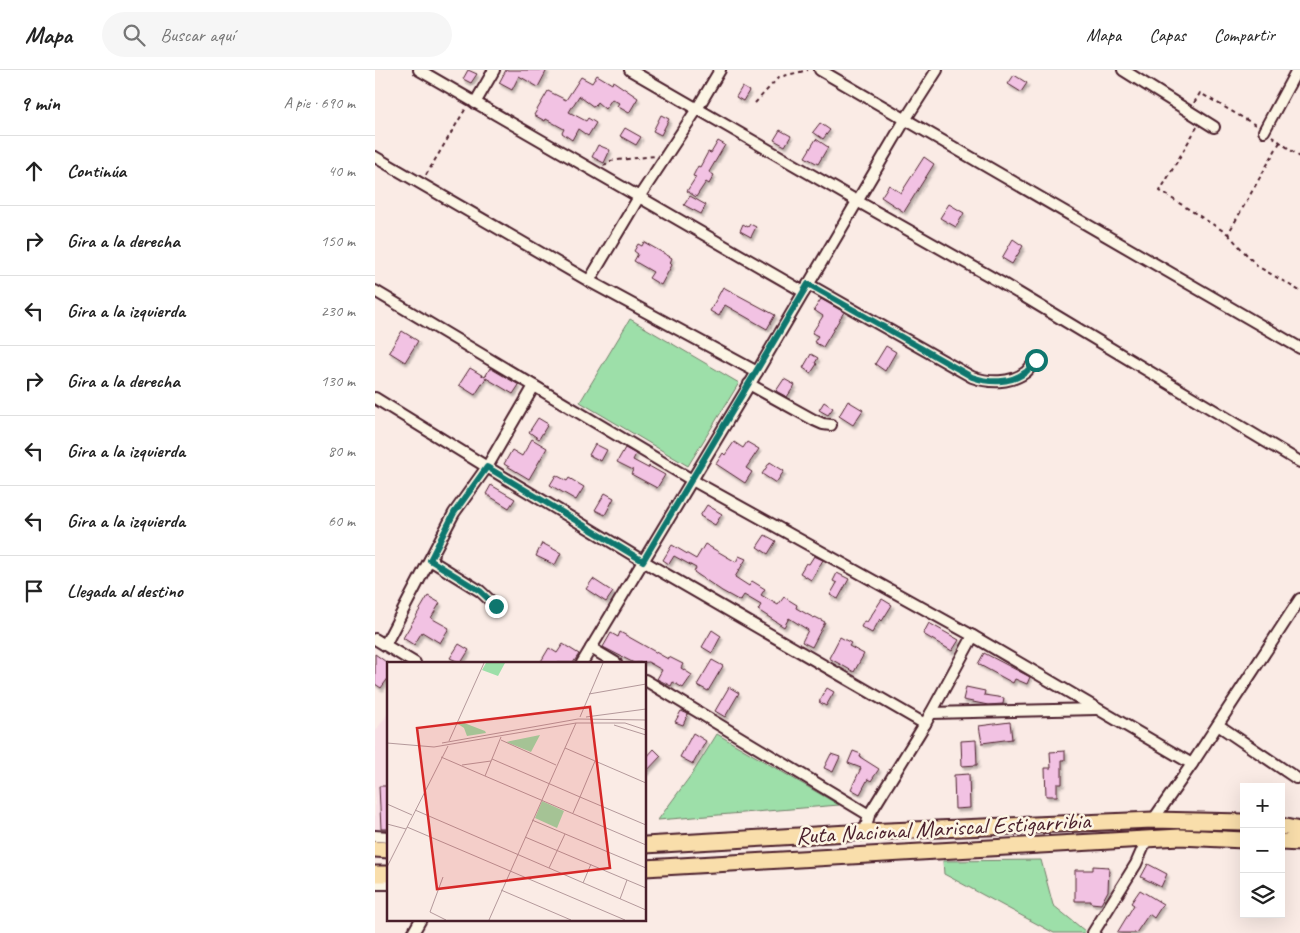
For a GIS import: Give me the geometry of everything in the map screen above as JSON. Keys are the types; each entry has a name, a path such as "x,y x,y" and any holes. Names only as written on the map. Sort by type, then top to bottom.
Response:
{"highway":[{"name":"Ruta Nacional Mariscal Estigarribia","path":"646,845 865,832 1153,820 1240,822"},
{"path":"1285,827 1300,830"},
{"name":"Ruta Nacional Mariscal Estigarribia","path":"646,868 1179,837 1240,840"},
{"path":"1285,842 1300,843"}],"street":[{"path":"419,70 639,198 963,372 986,382 1002,381 1015,378 1026,372 1036,360"},
{"path":"473,102 494,70"},
{"path":"630,70 1000,282 1300,462"},
{"path":"589,281 720,70"},
{"path":"820,70 1300,348"},
{"path":"583,662 757,372 905,120 937,70"},
{"path":"1123,70 1214,128"},
{"path":"1264,130 1297,70"},
{"path":"375,157 589,281 757,372"},
{"path":"375,291 692,480 973,636 1192,764"},
{"path":"749,384 814,420 831,426"},
{"path":"385,645 454,513 487,467 534,386"},
{"path":"375,398 643,561 925,724"},
{"path":"430,560 480,591 496,606"},
{"path":"1153,820 1218,725 1300,599"},
{"path":"865,832 869,815 925,724 973,636"},
{"path":"375,639 413,662"},
{"path":"591,648 614,662"},
{"path":"646,681 869,815"},
{"path":"931,713 1098,709"},
{"path":"1218,725 1296,778"},
{"path":"1093,933 1136,864 1147,839"},
{"path":"413,933 420,920"}],"path":[{"path":"755,103 779,77 808,70"},
{"path":"1189,112 1201,93 1264,130 1300,157"},
{"path":"421,184 473,102"},
{"path":"1202,120 1160,191 1228,234 1257,266 1300,291"},
{"path":"1228,234 1280,142"},
{"path":"597,174 609,161 667,155"}],"shaded area":[{"path":"387,715 387,840 375,838 375,732"}],"green space":[{"path":"630,319 739,383 688,466 580,402"},
{"path":"717,734 839,805 658,820 694,771"},
{"path":"1041,860 1053,905 1085,931 1084,933 1054,933 944,874 943,861"}],"building":[{"path":"468,70 477,74 471,83 463,79"},
{"path":"506,70 547,70 538,87 519,76 512,90 499,83"},
{"path":"597,75 612,84 613,81 638,98 629,113 617,106 619,103 612,99 605,109 597,102 594,107 579,96 569,112 586,121 588,118 596,123 588,136 578,129 572,140 562,133 564,129 534,115 548,91 566,100 581,77 592,83"},
{"path":"1014,75 1027,83 1021,92 1008,84"},
{"path":"742,87 749,91 743,101 736,97"},
{"path":"661,115 669,119 661,135 653,131"},
{"path":"820,123 830,130 823,139 813,132"},
{"path":"625,128 641,137 636,145 620,136"},
{"path":"780,130 791,136 785,146 774,140"},
{"path":"816,139 828,147 818,164 805,157"},
{"path":"718,141 725,145 709,172 714,175 709,184 706,182 696,197 687,191 696,177 693,176 698,166 700,167 708,152 711,153"},
{"path":"598,145 610,150 604,163 592,157"},
{"path":"924,157 934,164 904,212 881,197 889,185 901,193"},
{"path":"690,196 706,205 701,214 684,205"},
{"path":"949,204 964,213 956,227 940,218"},
{"path":"743,224 748,227 750,224 756,227 751,237 740,231"},
{"path":"1013,239 1023,246 1012,264 1002,258"},
{"path":"644,242 672,258 670,263 672,265 661,285 649,278 653,272 634,261 638,254 634,251 638,244 642,246"},
{"path":"723,287 775,315 767,329 725,305 719,316 710,311"},
{"path":"821,299 844,312 823,347 814,342 818,336 812,333 823,316 814,310"},
{"path":"402,331 418,341 405,362 389,352"},
{"path":"886,346 896,352 885,371 875,364"},
{"path":"811,354 818,358 815,363 817,364 811,373 803,368"},
{"path":"470,368 485,377 490,368 519,385 513,394 486,378 475,395 459,385"},
{"path":"784,379 795,385 787,397 776,391"},
{"path":"848,401 863,410 853,425 839,416"},
{"path":"824,402 833,408 828,415 819,410"},
{"path":"538,418 548,424 539,439 529,432"},
{"path":"532,439 547,448 529,479 504,464 512,450 522,456"},
{"path":"734,442 743,448 747,442 759,449 746,468 752,472 745,483 716,464 723,453 725,455"},
{"path":"595,444 607,450 601,461 589,455"},
{"path":"625,448 636,454 633,460 665,475 657,488 631,474 633,470 617,462"},
{"path":"770,462 784,471 776,483 762,474"},
{"path":"556,475 567,481 569,478 584,487 576,500 550,485"},
{"path":"491,485 515,499 509,508 486,494"},
{"path":"605,493 614,498 605,515 595,510"},
{"path":"707,505 722,514 715,525 700,516"},
{"path":"765,535 776,541 768,554 757,547"},
{"path":"542,543 561,553 555,565 536,556"},
{"path":"705,544 736,562 739,556 746,559 735,577 749,586 752,581 765,589 761,595 778,605 784,597 797,605 796,608 825,622 812,647 802,642 808,630 789,618 784,627 758,610 761,605 744,595 740,601 722,591 694,572 696,568 674,556 669,564 663,560 672,545 696,559"},
{"path":"814,556 823,560 811,580 800,573 806,563 809,564"},
{"path":"837,573 849,579 838,599 830,595 837,583 833,581"},
{"path":"593,579 613,592 606,602 586,589"},
{"path":"428,596 440,603 431,618 449,628 440,643 422,632 414,645 403,638"},
{"path":"882,599 892,605 882,621 880,619 872,633 861,627 864,621 867,622"},
{"path":"929,623 959,640 952,651 923,634"},
{"path":"712,630 721,636 712,653 702,647"},
{"path":"620,632 668,659 669,657 683,664 681,668 692,675 683,688 673,682 671,686 657,679 662,670 648,662 632,662 603,647 611,633 618,637"},
{"path":"840,637 851,643 849,646 864,654 854,672 829,658"},
{"path":"459,644 469,650 462,662 450,658"},
{"path":"563,644 579,654 574,662 541,662 549,648 557,653"},
{"path":"984,653 1030,677 1027,684 1015,679 1013,683 978,664"},
{"path":"375,654 387,663 387,680 381,688 375,684"},
{"path":"712,660 723,666 708,691 697,685"},
{"path":"729,687 739,693 725,717 715,711"},
{"path":"966,687 985,691 984,695 1004,698 1003,704 988,705 963,700"},
{"path":"827,688 834,692 826,706 819,702"},
{"path":"681,711 688,714 683,725 675,722"},
{"path":"1010,722 1012,739 982,743 979,726"},
{"path":"693,733 706,741 693,764 680,757"},
{"path":"976,740 977,765 962,766 961,741"},
{"path":"654,749 661,756 646,772 646,758"},
{"path":"853,751 861,754 860,757 879,769 871,781 868,779 860,794 851,789 861,768 848,763"},
{"path":"1065,751 1065,760 1062,760 1062,784 1057,784 1057,796 1046,796 1045,768 1051,768 1050,752"},
{"path":"831,754 840,757 833,772 824,768"},
{"path":"969,774 970,808 955,809 954,775"},
{"path":"379,786 387,786 387,829 381,829"},
{"path":"1148,864 1167,874 1161,887 1141,877"},
{"path":"1093,866 1109,867 1108,891 1101,904 1091,903 1091,901 1075,901 1075,870 1093,870"},
{"path":"1140,890 1163,904 1154,918 1149,914 1136,933 1117,933 1134,905 1131,903"}],"route":[{"path":"496,606 480,591 430,560 454,513 487,467 643,561 808,284 972,377 986,382 1015,378 1026,372 1036,360"}]}
